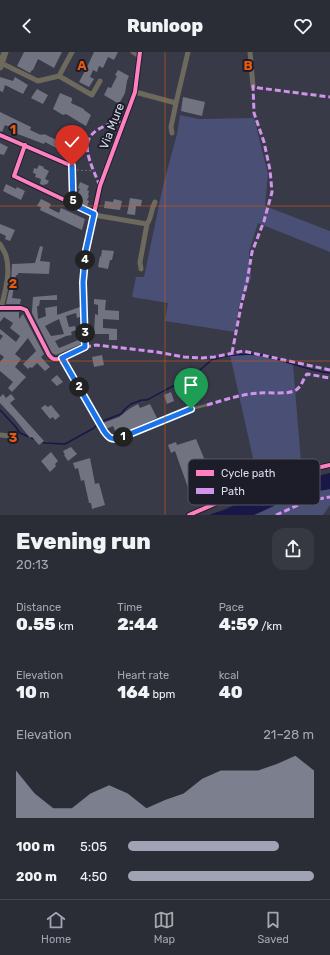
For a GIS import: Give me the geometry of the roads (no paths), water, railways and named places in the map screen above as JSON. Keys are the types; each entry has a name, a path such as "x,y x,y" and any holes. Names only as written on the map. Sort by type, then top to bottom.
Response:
{"street":[{"path":"5,52 1,65 38,81 59,76 92,95 100,81"},
{"path":"59,76 72,52"},
{"path":"133,52 139,54"},
{"path":"172,133 171,127 188,52"},
{"path":"250,52 254,86"},
{"name":"Via Mure","path":"62,358 85,347 83,282 86,250 100,186 135,92 139,54"},
{"path":"135,92 176,103"},
{"path":"0,135 72,166 73,204"},
{"path":"25,146 14,176 94,214 147,224"},
{"path":"141,269 140,262 147,224 150,220 155,202"},
{"path":"0,244 6,255 7,284 0,308 21,308 26,310 48,355 52,359 56,360 62,358"},
{"path":"0,435 10,436"}],"lane":[{"path":"62,358 109,438 120,438 191,409 207,405"}],"waterway":[{"path":"41,442 65,444 94,428 100,422 121,414 131,404 142,400 147,400 196,373 212,360 223,357 256,354 278,359 312,370 330,373"},
{"path":"0,410 20,433 34,439"}]}
